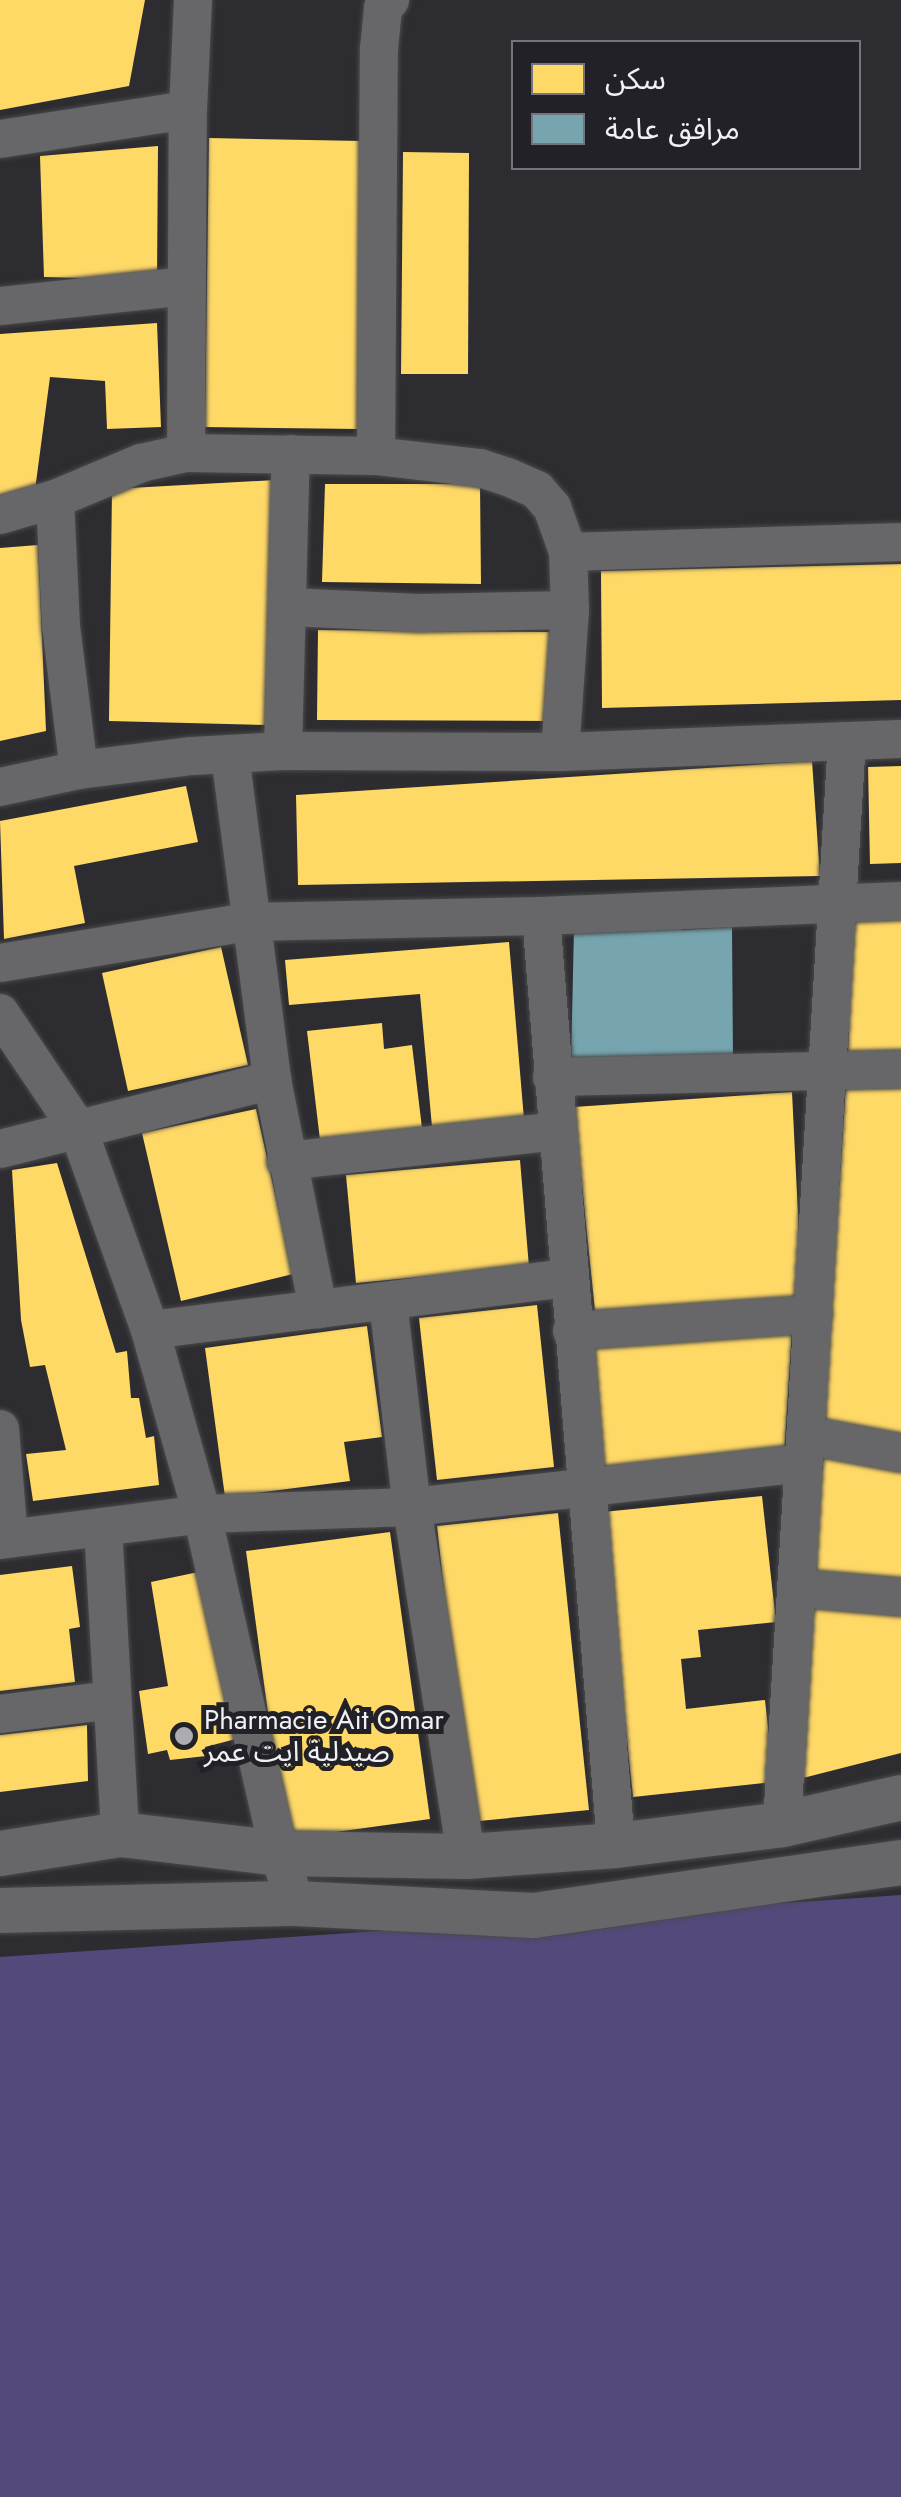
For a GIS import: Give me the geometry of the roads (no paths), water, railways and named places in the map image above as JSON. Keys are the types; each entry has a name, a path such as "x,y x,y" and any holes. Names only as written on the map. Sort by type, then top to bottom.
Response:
{"street":[{"path":"186,453 188,110 193,0"},
{"path":"376,456 379,48 383,8 390,0"},
{"path":"0,139 188,110"},
{"path":"0,306 187,286"},
{"path":"0,515 55,499 141,463 186,453 376,456 480,468 536,490 552,507 568,552 570,610 560,752"},
{"path":"283,751 291,454"},
{"path":"55,499 61,626 78,770"},
{"path":"568,552 901,542"},
{"path":"289,607 419,614 570,610"},
{"path":"0,788 78,770 158,758 283,751 560,752 901,739"},
{"path":"782,1824 847,741"},
{"path":"230,754 272,1080 318,1309"},
{"path":"0,963 249,922 541,916 901,901"},
{"path":"541,916 616,1845"},
{"path":"0,1013 78,1130 150,1330 202,1514 279,1853 295,1903"},
{"path":"552,1077 901,1068"},
{"path":"0,1149 272,1080"},
{"path":"286,1161 556,1131"},
{"path":"150,1330 568,1278"},
{"path":"388,1300 412,1507 466,1856"},
{"path":"572,1331 813,1314"},
{"path":"0,1430 5,1540 202,1514 412,1507 586,1490 804,1449 901,1453"},
{"path":"103,1528 120,1834"},
{"path":"796,1588 901,1597"},
{"path":"0,1714 112,1700"},
{"path":"0,1853 120,1834 279,1853 466,1856 616,1845 782,1824 901,1797"},
{"path":"0,1910 295,1903 533,1914 901,1862"}],"place":[{"name":"Pharmacie Ait Omar صيدلية ايت عمر","path":"184,1736"}]}
